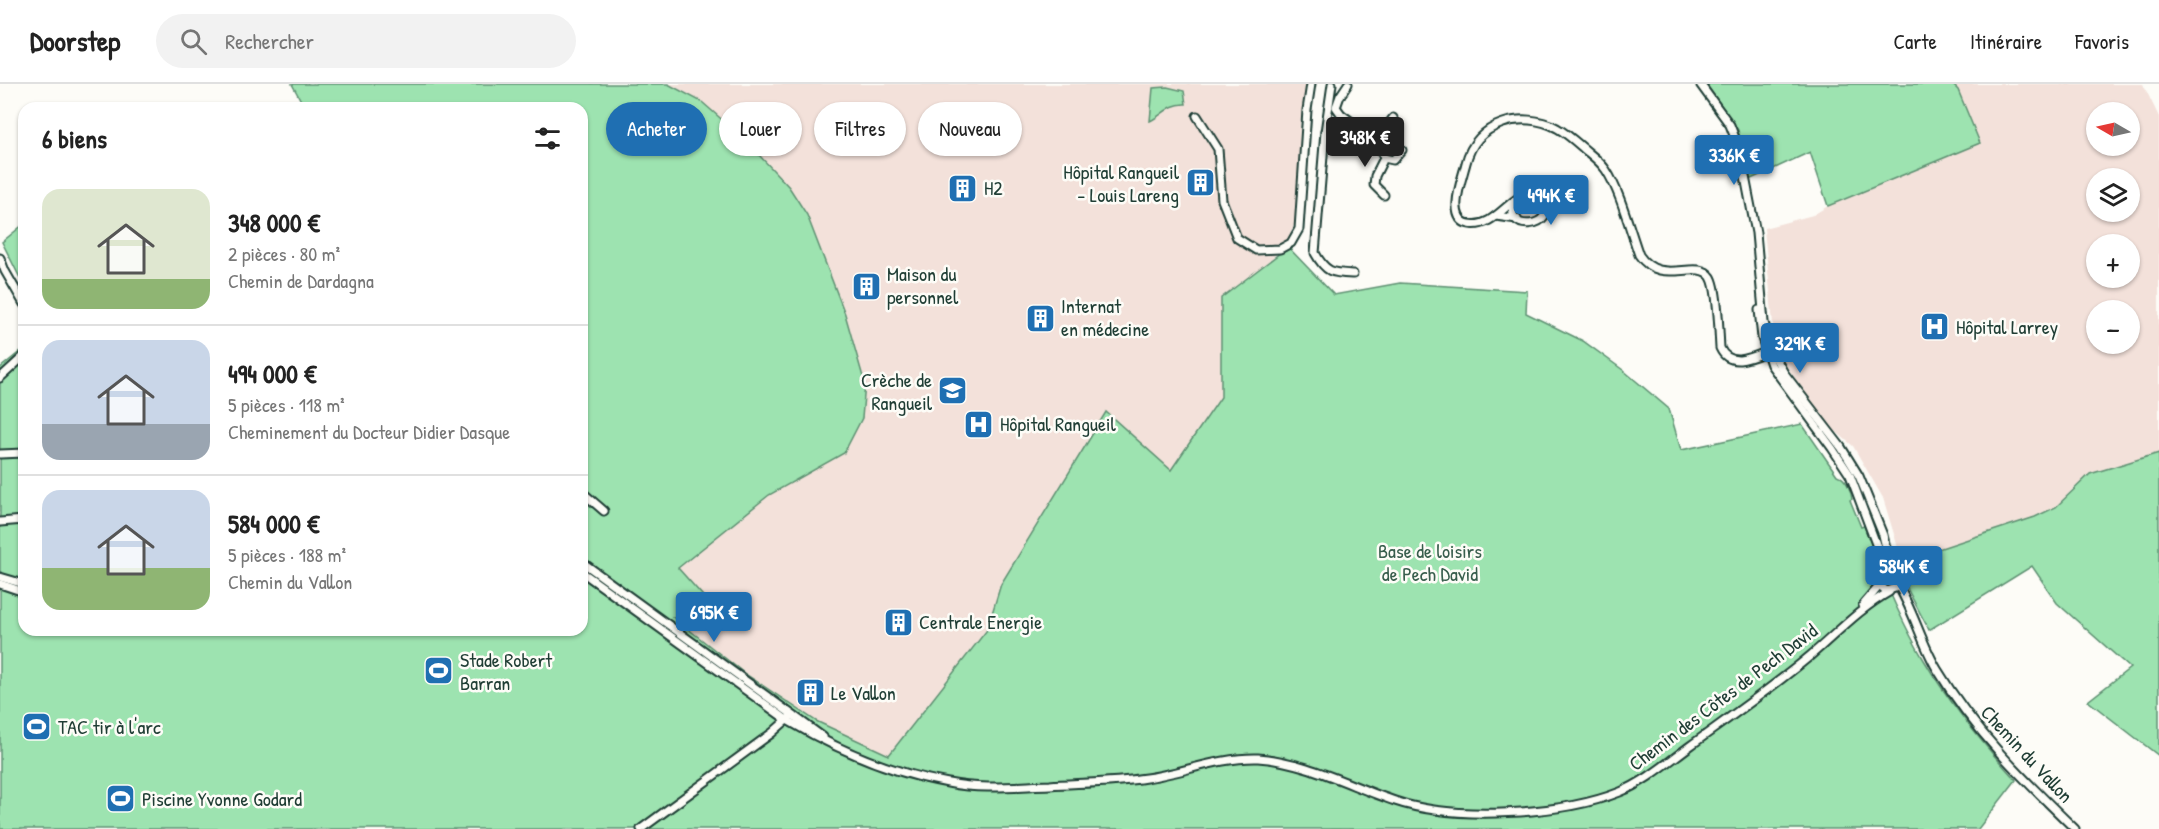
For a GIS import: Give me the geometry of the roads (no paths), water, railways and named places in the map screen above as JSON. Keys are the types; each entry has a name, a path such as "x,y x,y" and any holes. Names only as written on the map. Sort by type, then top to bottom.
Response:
{"street":[{"path":"1197,116 1218,149 1222,200 1237,238 1256,250 1280,249 1291,243 1299,229 1306,120 1311,84"},
{"path":"1332,84 1325,132 1315,253 1322,267 1333,273 1353,274"},
{"path":"1348,84 1336,107 1341,114 1360,128 1360,136"},
{"name":"Chemin du Vallon","path":"1700,84 1730,125 1740,151 1759,249 1760,290 1768,351 1779,377 1850,475 1878,544 1884,569 1882,581"},
{"path":"1377,140 1393,118"},
{"path":"1496,216 1517,219 1531,225 1540,220 1544,211 1542,201 1534,195 1524,195 1496,216 1480,224 1472,225 1460,218 1456,210 1468,155 1475,141 1486,130 1502,122 1530,121 1559,129 1599,161 1606,170 1639,255 1645,264 1655,270 1669,272 1704,271 1711,277 1715,288 1720,348 1723,354 1731,360 1737,360 1768,351"},
{"path":"1325,132 1370,135 1377,140 1384,158 1374,184 1384,195"},
{"path":"1384,158 1393,160 1402,150"},
{"path":"1516,200 1514,210 1517,219"},
{"path":"0,258 18,294"},
{"name":"Chemin du Vallon","path":"1768,351 1851,462 1883,535 1895,580 1935,666 1976,725 2010,765 2075,829"},
{"path":"0,378 18,362"},
{"path":"0,454 18,453"},
{"path":"588,497 604,512"},
{"path":"0,522 18,520"},
{"name":"Chemin des Côtes de Pech David","path":"588,567 789,718"},
{"name":"Chemin des Côtes de Pech David","path":"588,576 789,718 832,744 871,762 922,778 977,787 1126,781 1257,758 1289,764 1352,784 1398,803 1468,813 1573,805 1605,797 1637,783 1783,678 1855,615 1889,592"},
{"path":"1889,592 1895,588 1895,580 1888,576 1882,581 1882,588 1889,592 1900,596 1907,604"},
{"path":"0,577 18,582"},
{"name":"Chemin des Côtes de Pech David","path":"1855,615 1882,581"},
{"path":"0,584 18,590"},
{"path":"641,829 789,718"}],"place":[{"name":"Hôpital Rangueil - Louis Lareng","path":"1200,183"},
{"name":"H2","path":"963,188"},
{"name":"Maison du personnel","path":"866,286"},
{"name":"Internat en médecine","path":"1040,318"},
{"name":"Hôpital Larrey","path":"1935,327"},
{"name":"Crèche de Rangueil","path":"953,391"},
{"name":"Hôpital Rangueil","path":"979,424"},
{"name":"Centrale Energie","path":"898,622"},
{"name":"Stade Robert Barran","path":"439,671"},
{"name":"Le Vallon","path":"810,693"},
{"name":"TAC tir à l'arc","path":"37,727"},
{"name":"Piscine Yvonne Godard","path":"121,799"}],"park label":[{"name":"Base de loisirs de Pech David","path":"1430,562"}]}
